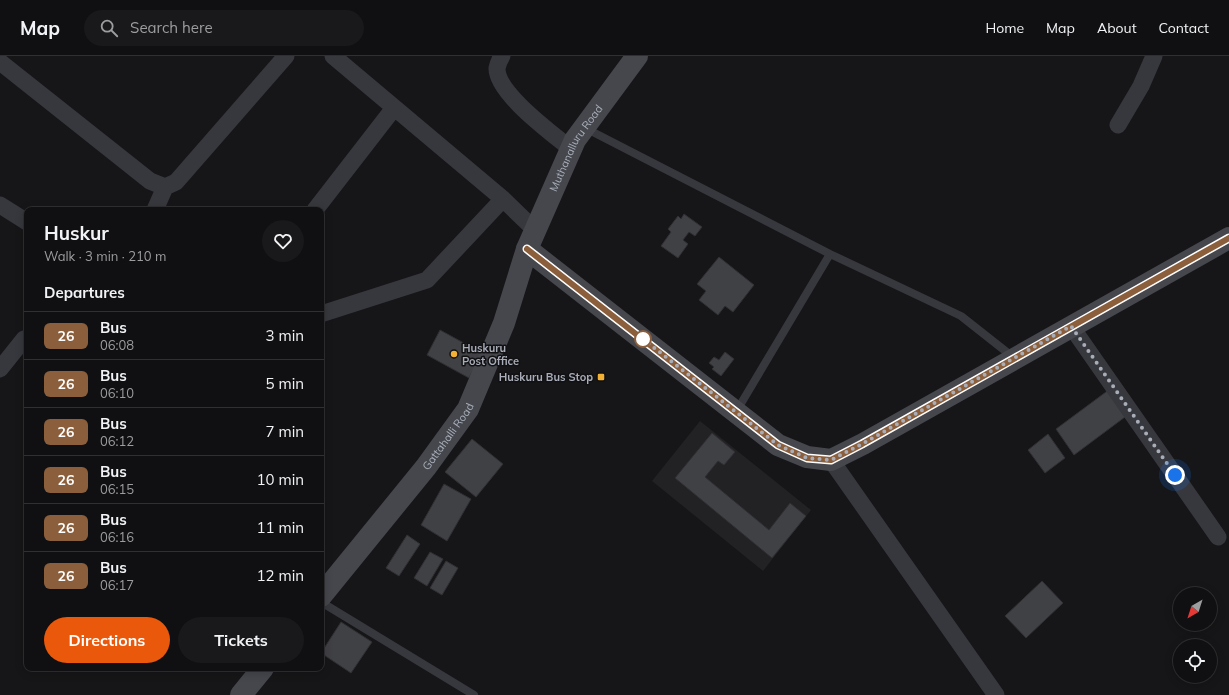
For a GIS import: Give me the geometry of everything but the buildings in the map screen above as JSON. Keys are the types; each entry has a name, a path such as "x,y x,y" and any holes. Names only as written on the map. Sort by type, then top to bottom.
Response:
{"main road":[{"name":"Muthanalluru Road","path":"531,239 575,140 637,56"},
{"path":"531,239 736,412 778,445 807,458 831,460 1229,238"},
{"name":"Gattahalli Road","path":"324,592 426,467 468,409 504,323 531,239"},
{"path":"241,695 261,671"}],"street":[{"path":"156,207 165,187 176,182 286,56"},
{"path":"333,56 503,199 531,239"},
{"path":"502,56 497,67 499,76 508,93 529,115 571,149"},
{"path":"1118,125 1141,86 1154,56"},
{"path":"0,62 150,181 165,187"},
{"path":"317,207 394,108"},
{"path":"324,313 426,280 503,199"},
{"path":"0,205 24,220"},
{"path":"1071,326 1218,537"},
{"path":"0,369 24,339"},
{"path":"831,460 996,695"}],"lane":[{"path":"584,127 830,254 962,316 1014,358"},
{"path":"736,412 830,254"},
{"path":"324,604 474,695"}],"shaded area":[{"path":"700,421 811,510 763,571 652,481"}],"bus line":[{"name":"26","path":"527,249 778,445 807,458 831,460 1229,238"}],"place":[{"name":"Huskuru Post Office","path":"454,354"},
{"name":"Huskuru Bus Stop","path":"601,377"}],"route":[{"path":"643,339 778,445 807,458 831,460 1071,326 1175,475"}]}
